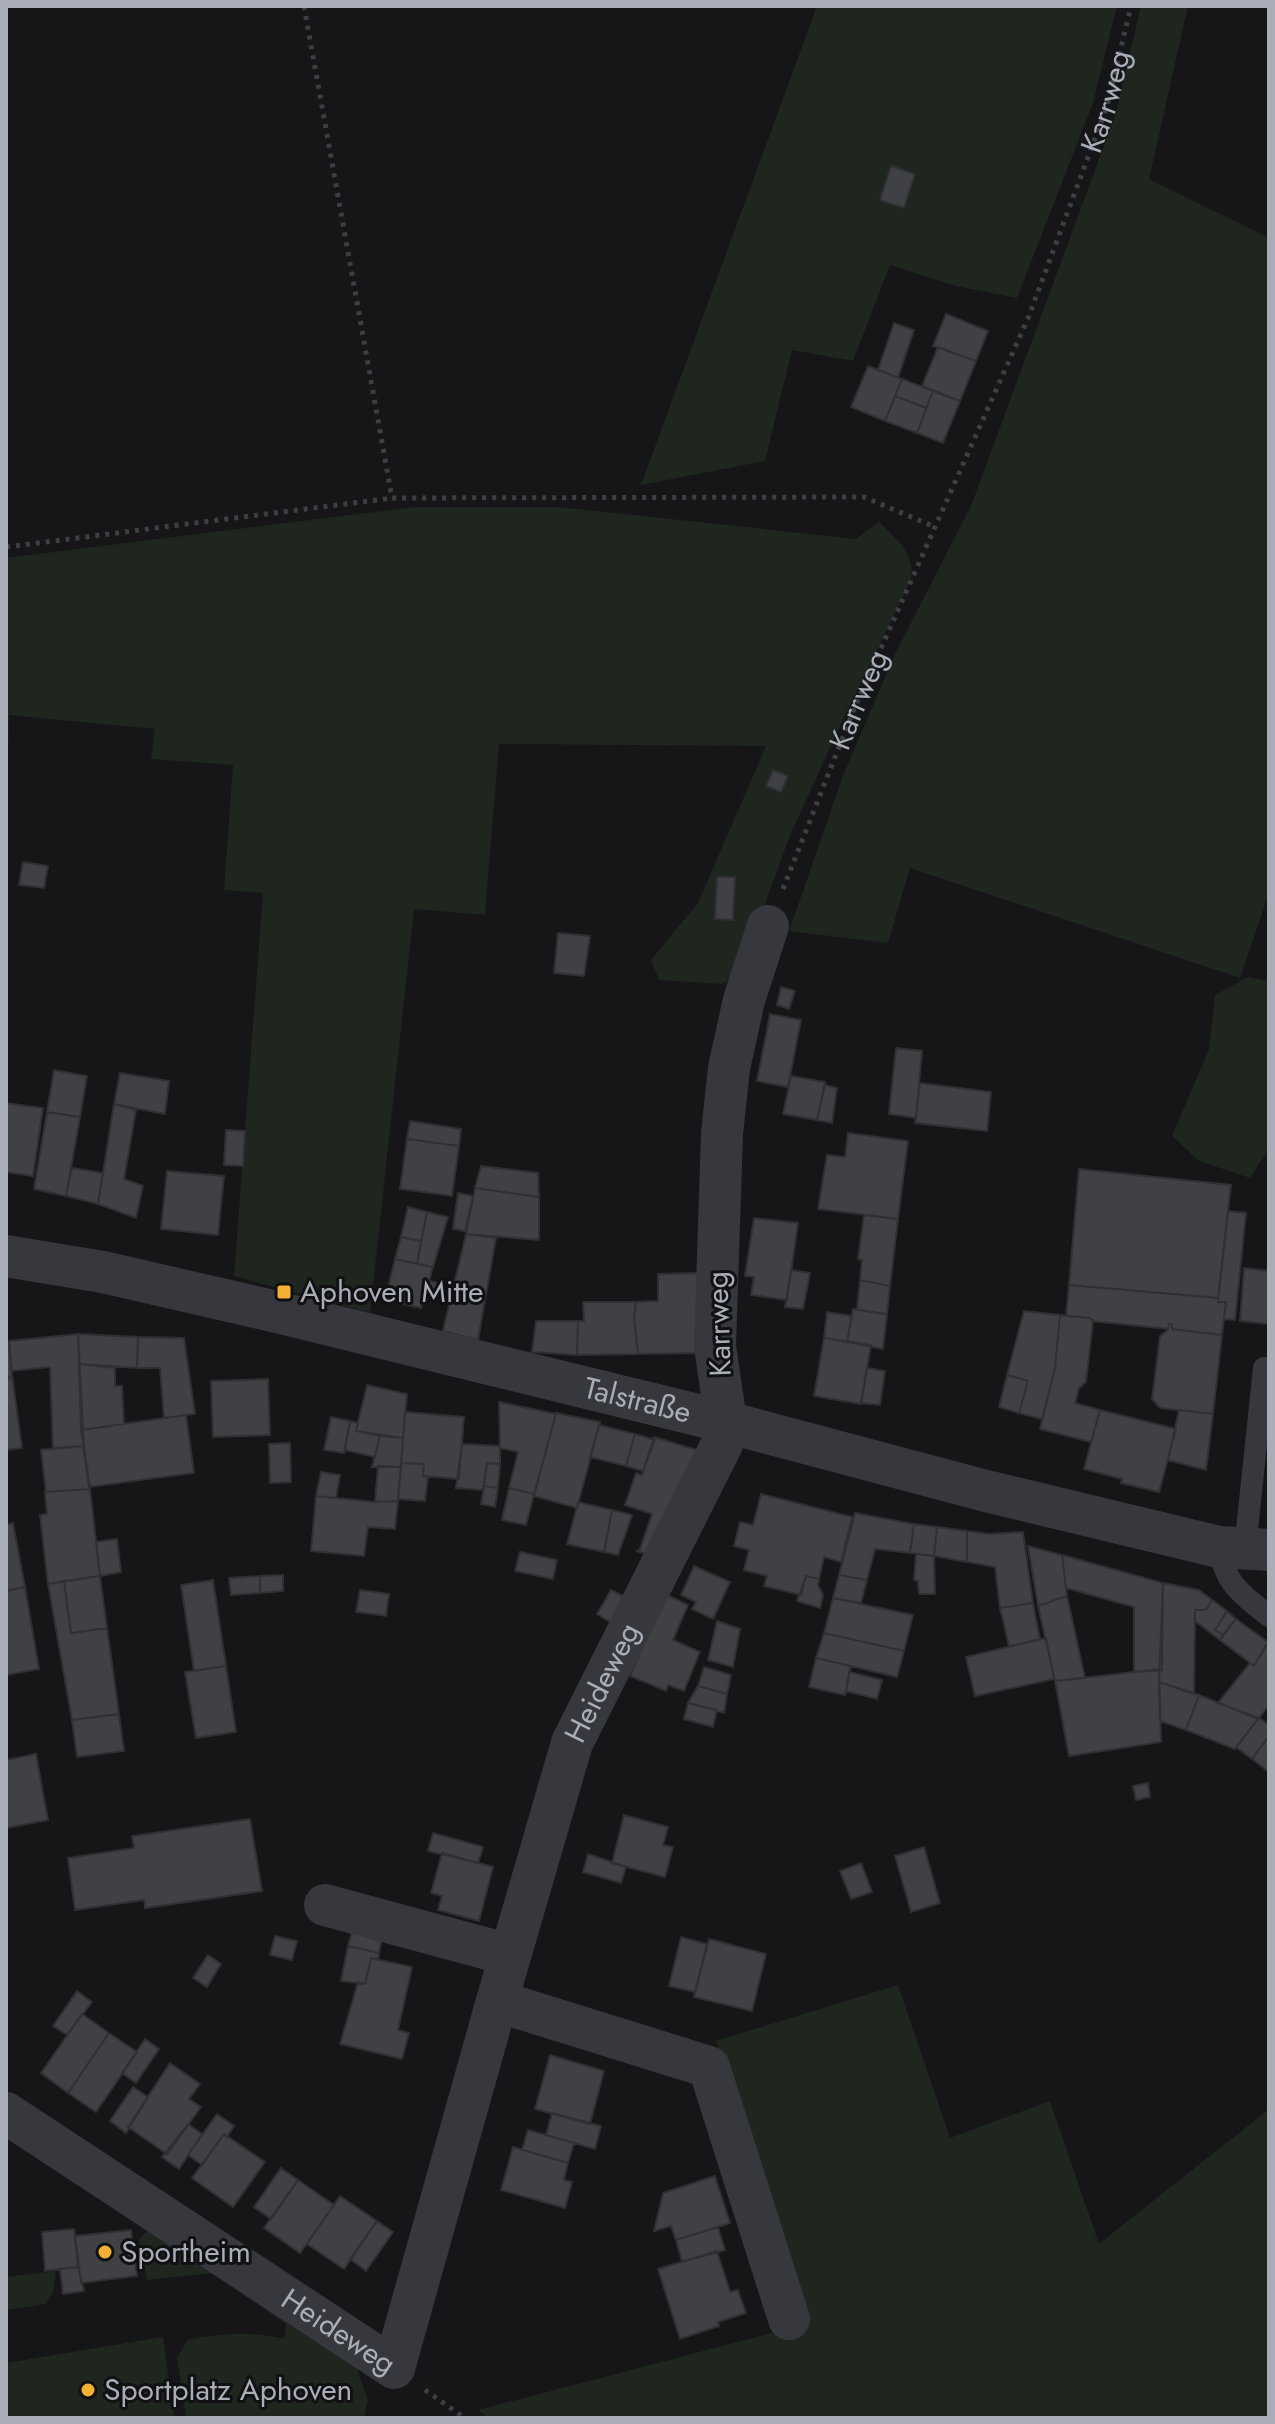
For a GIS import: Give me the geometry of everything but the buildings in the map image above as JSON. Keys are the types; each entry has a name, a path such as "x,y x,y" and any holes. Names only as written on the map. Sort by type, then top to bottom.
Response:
{"street":[{"name":"Karrweg","path":"726,1422 715,1346 722,1134 729,1068 744,1000 768,926"},
{"name":"Talstraße","path":"6,1256 103,1272 726,1422 986,1491 1244,1549"},
{"name":"Heideweg","path":"6,2113 394,2368 572,1743 722,1444 726,1422"},
{"path":"325,1905 510,1955"},
{"path":"497,2001 709,2067 789,2319"}],"lane":[{"path":"1264,1368 1244,1549 1222,1568 1242,1594 1269,1616"}],"path":[{"path":"304,6 392,498"},
{"name":"Karrweg","path":"768,926 854,709 1029,316 1107,106 1131,6"},
{"path":"6,547 392,498 864,497 935,527"},
{"path":"394,2368 465,2418"}],"shaded area":[{"path":"817,6 1117,6 1093,103 1017,298 956,286 890,265 853,361 792,350 765,461 641,485"},
{"path":"1141,6 1188,6 1149,179 1269,238 1269,893 1240,978 910,868 888,943 789,931 843,776 894,656 971,506 1116,113"},
{"path":"415,507 558,507 856,539 879,522 907,554 912,570 911,580 789,838 739,976 722,984 659,980 651,960 698,903 766,746 499,744 485,915 414,909 370,1313 234,1276 263,893 224,890 233,765 151,759 155,729 9,715 6,843 6,558"},
{"path":"1248,977 1269,981 1269,1148 1250,1178 1199,1161 1172,1136 1209,1049 1215,995"},
{"path":"898,1985 950,2138 1050,2101 1099,2244 1269,2109 1269,2418 489,2418 478,2410 806,2324 716,2041"},
{"path":"153,2225 356,2366 368,2400 364,2418 186,2418 177,2357 188,2340 236,2334 284,2339 286,2324 213,2273 147,2280 139,2239"},
{"path":"56,2271 53,2292 46,2304 6,2310 6,2277"},
{"name":"Sportplatz Aphoven","path":"163,2337 174,2418 6,2418 6,2363"}],"place":[{"name":"Aphoven Mitte","path":"284,1292"},
{"name":"Sportheim","path":"105,2252"},
{"name":"Sportplatz Aphoven","path":"88,2390"}]}
